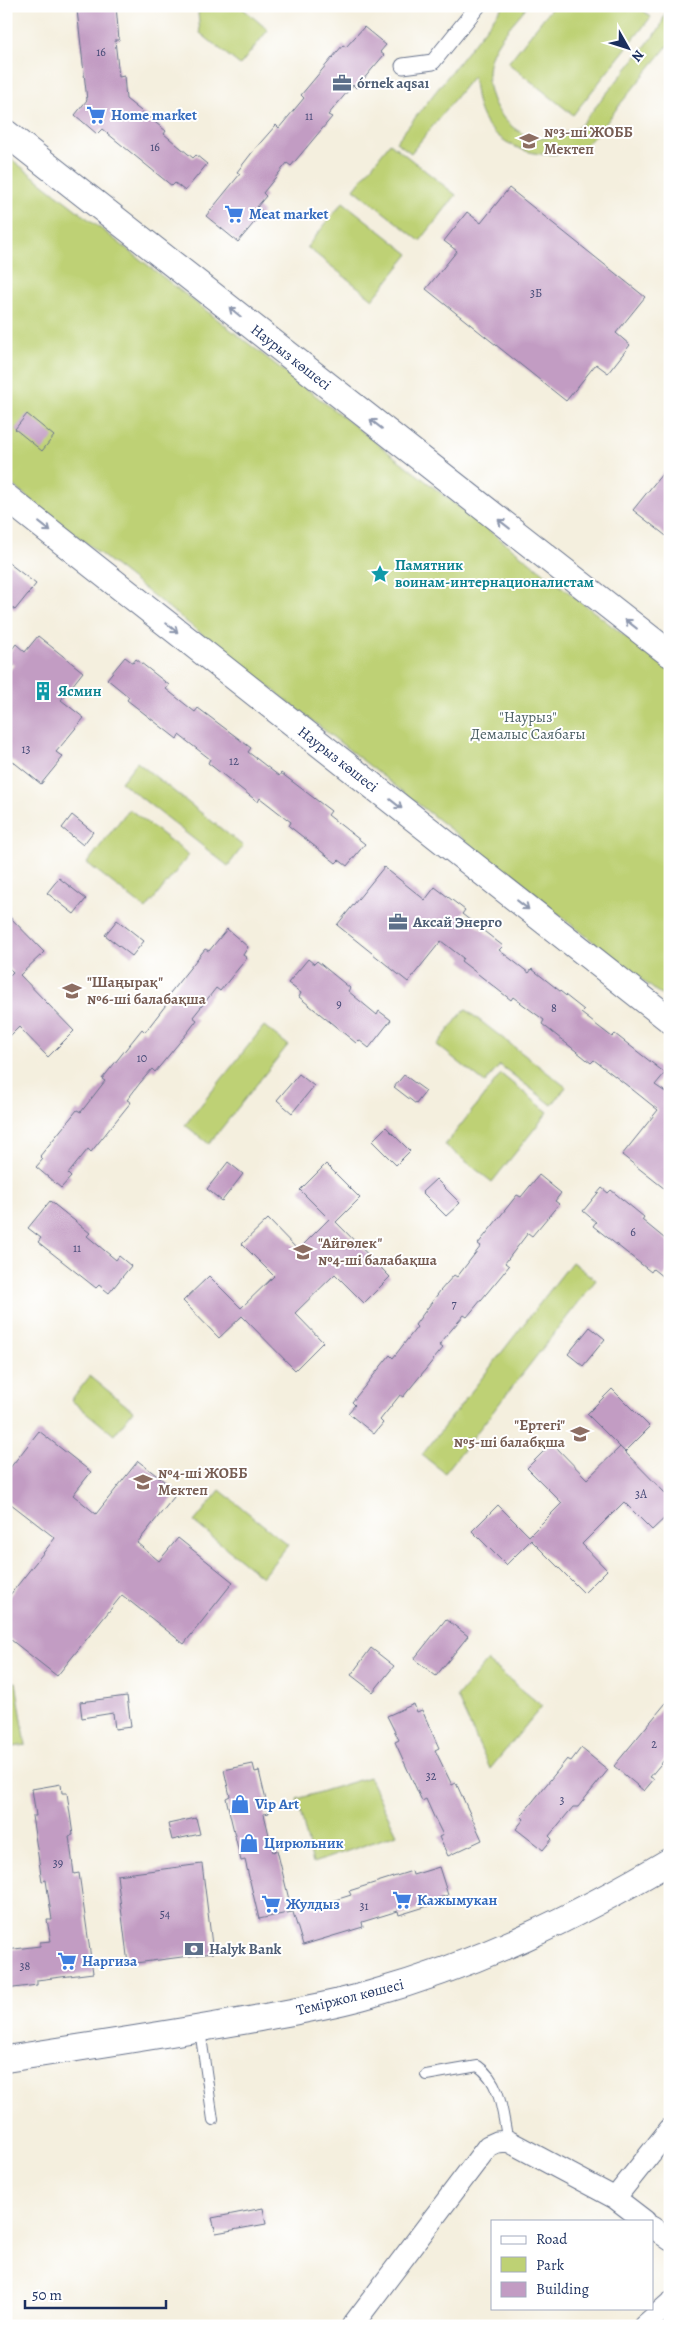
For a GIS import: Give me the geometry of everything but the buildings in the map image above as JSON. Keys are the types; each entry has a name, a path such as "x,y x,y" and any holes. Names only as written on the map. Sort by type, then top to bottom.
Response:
{"street":[{"path":"403,66 433,62 478,6"},
{"name":"Наурыз көшесі","path":"6,133 670,654"},
{"name":"Наурыз көшесі","path":"6,497 670,1020"},
{"name":"Теміржол көшесі","path":"6,2059 200,2029 370,1995 429,1975 561,1922 603,1901 670,1861"},
{"path":"615,2198 670,2129"},
{"path":"352,2326 488,2146 497,2142 508,2141 615,2198 644,2220"},
{"path":"654,2228 670,2240"},
{"path":"644,2326 670,2303"}],"lane":[{"path":"200,2029 213,2120"},
{"path":"426,2076 478,2066 489,2074 496,2086 508,2141"}],"green space":[{"path":"203,6 240,6 268,30 240,65 200,33 198,13"},
{"path":"503,6 527,6 496,45 490,60 488,82 495,104 508,123 517,130 534,138 548,138 580,126 660,28 668,6 670,43 600,131 580,147 552,154 536,153 508,143 486,123 480,112 473,76 411,153 396,142"},
{"path":"553,6 638,6 651,17 573,115 508,63"},
{"path":"390,143 456,195 420,241 354,189"},
{"name":"\"Наурыз\" Демалыс Саябағы","path":"6,155 670,671 670,1002 6,480"},
{"path":"343,202 409,254 373,299 307,247"},
{"path":"137,762 243,846 228,866 121,782"},
{"path":"129,809 189,855 146,909 87,863"},
{"path":"465,1009 566,1087 552,1105 500,1065 485,1083 437,1045"},
{"path":"264,1026 288,1045 209,1144 185,1125"},
{"path":"501,1074 548,1112 492,1182 445,1145"},
{"path":"572,1262 596,1280 445,1473 422,1455"},
{"path":"90,1376 133,1411 114,1435 71,1400"},
{"path":"220,1490 288,1545 262,1577 194,1522"},
{"path":"487,1661 542,1706 490,1769 457,1697"},
{"path":"16,1682 26,1745 6,1748 6,1684"},
{"path":"369,1777 397,1834 313,1863 297,1799"}],"place":[{"name":"órnek aqsaı","path":"342,83"},
{"name":"Home market","path":"96,115"},
{"name":"№3-ші ЖОББ Мектеп","path":"529,141"},
{"name":"Meat market","path":"234,214"},
{"name":"Памятник воинам-интернационалистам","path":"380,574"},
{"name":"Ясмин","path":"43,691"},
{"name":"Аксай Энерго","path":"398,922"},
{"name":"\"Шаңырақ\" №6-ші балабақша","path":"72,991"},
{"name":"\"Айгөлек\" №4-ші балабақша","path":"303,1252"},
{"name":"\"Ертегі\" №5-ші балабқша","path":"580,1434"},
{"name":"№4-ші ЖОББ Мектеп","path":"143,1482"},
{"name":"Vip Art","path":"240,1804"},
{"name":"Цирюльник","path":"249,1843"},
{"name":"Кажымукан","path":"402,1900"},
{"name":"Жулдыз","path":"271,1904"},
{"name":"Halyk Bank","path":"194,1949"},
{"name":"Наргиза","path":"67,1961"}]}
